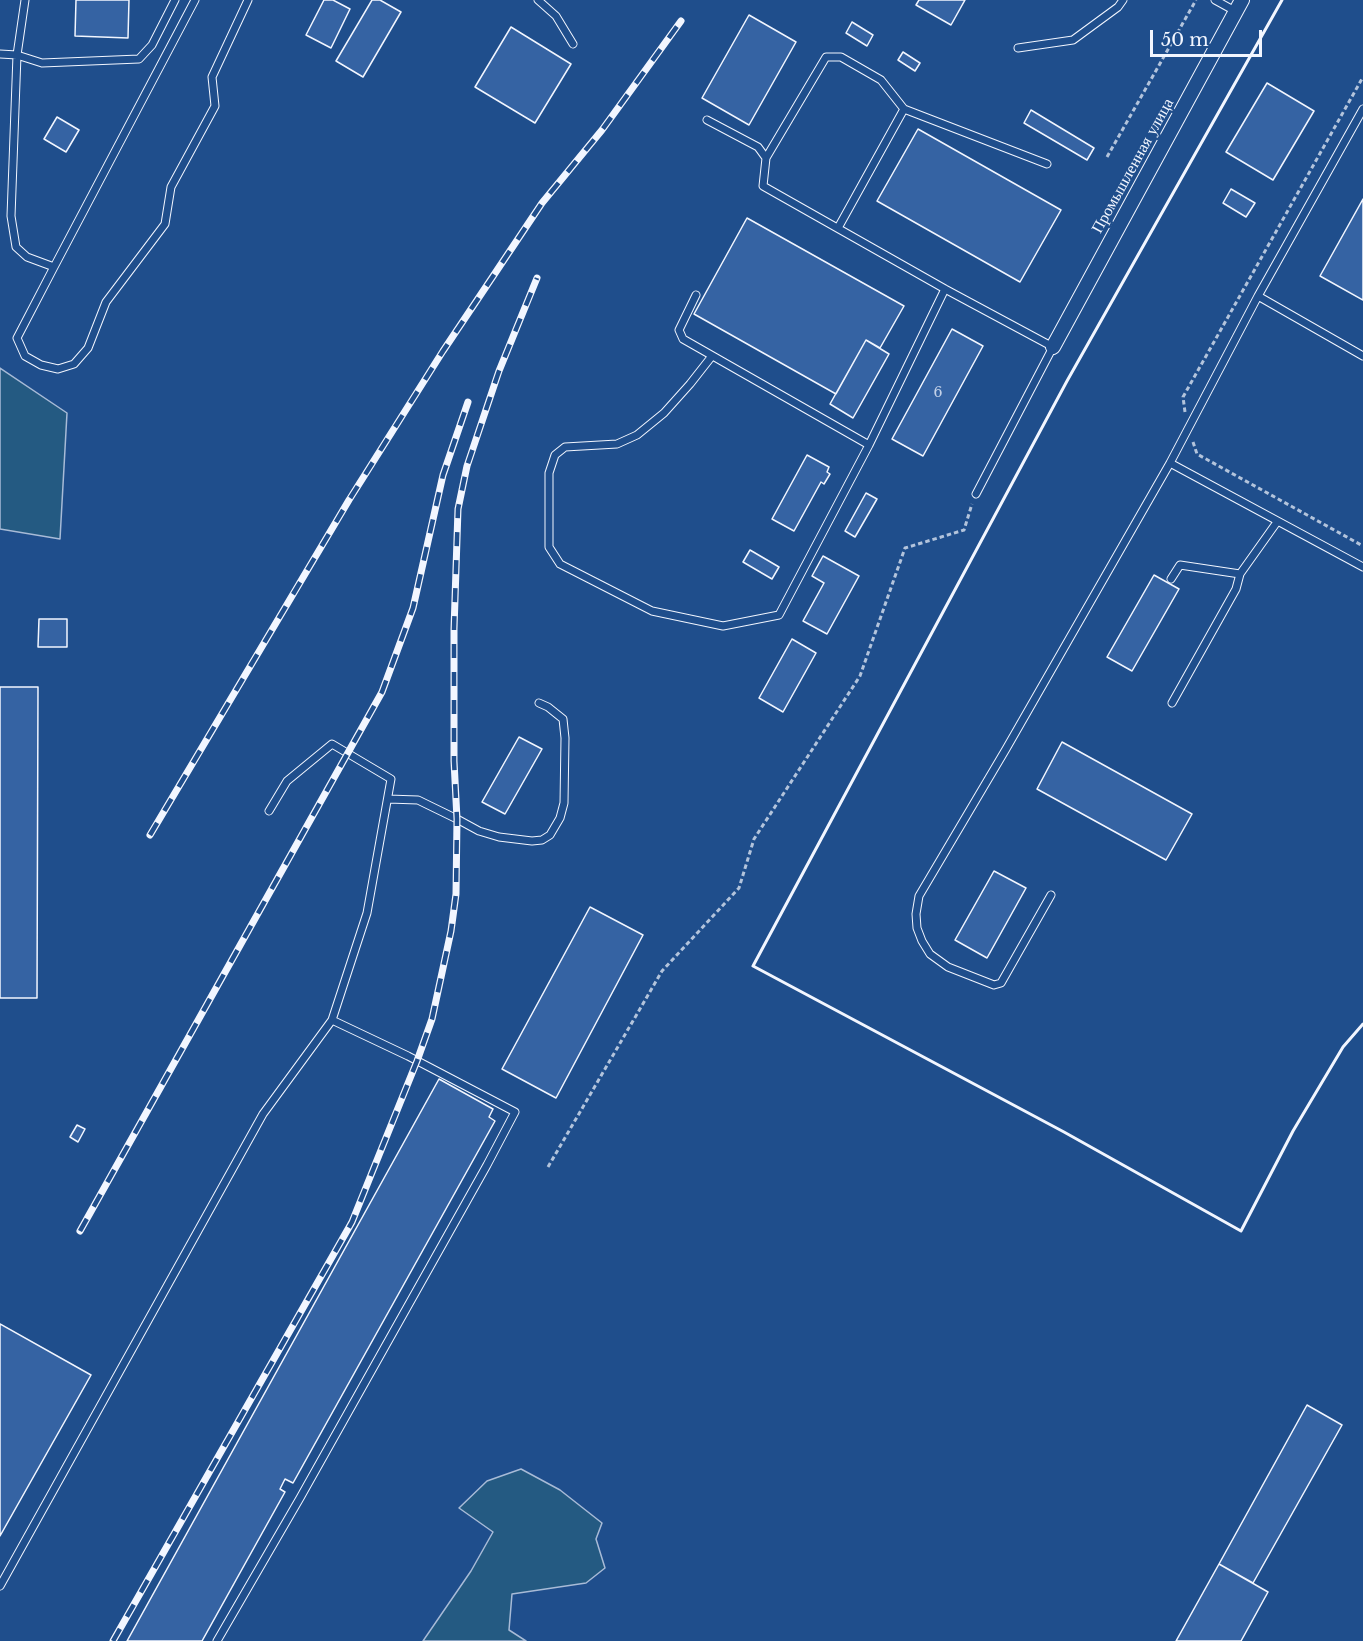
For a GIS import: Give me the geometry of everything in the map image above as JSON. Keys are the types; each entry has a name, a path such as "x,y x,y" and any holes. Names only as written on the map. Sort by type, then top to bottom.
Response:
{"street":[{"name":"Промышленная улица","path":"1053,347 1239,6"}],"lane":[{"path":"25,0 17,55 11,216 16,247 27,257 54,267"},
{"path":"0,54 17,55 42,63 139,59 152,45 175,0"},
{"path":"195,0 17,338 26,356 41,365 58,369 74,364 88,348 106,302 165,224 171,187 214,106 212,77 248,0"},
{"path":"538,0 556,16 573,44"},
{"path":"1018,48 1073,40 1118,7 1123,0"},
{"path":"1215,0 1239,6"},
{"path":"976,494 1053,347 763,186 766,158 826,57 841,57 881,80 904,109 1047,164"},
{"path":"838,228 904,109"},
{"path":"1051,895 1001,982 994,986 948,967 930,954 916,928 919,896 1170,463 1258,296 1363,109"},
{"path":"707,120 758,147 766,158"},
{"path":"712,356 664,414 637,435 617,444 565,447 555,455 549,473 549,546 560,564 652,611 723,626 779,615 868,445 945,289"},
{"path":"696,295 679,330 683,339 868,445"},
{"path":"1258,296 1363,356"},
{"path":"1170,463 1363,567"},
{"path":"1172,703 1236,589 1240,574 1277,522"},
{"path":"1171,579 1180,565 1240,574"},
{"path":"388,799 418,800 478,831 499,837 532,841 542,840 550,835 560,818 564,802 565,738 563,718 548,707 539,704"},
{"path":"0,1586 263,1114 332,1020 367,913 391,779 332,744 287,781 269,811"},
{"path":"217,1641 300,1498 487,1166 515,1112 332,1020"}],"path":[{"path":"1107,157 1196,0"},
{"path":"1363,77 1183,397 1188,429 1197,454 1363,546"},
{"path":"548,1167 662,971 739,888 754,839 860,676 905,548 964,530 976,494"}],"shaded area":[{"path":"0,368 67,413 60,539 0,529"},
{"path":"521,1469 560,1490 602,1523 596,1539 605,1568 586,1583 512,1594 509,1630 526,1641 423,1641 471,1571 493,1532 459,1508 487,1481"}],"building":[{"path":"76,0 129,0 128,38 75,36"},
{"path":"324,0 333,0 350,9 331,48 306,35"},
{"path":"372,0 380,0 401,12 363,77 336,61"},
{"path":"919,0 965,0 951,25 916,5"},
{"path":"749,15 796,42 749,125 702,98"},
{"path":"852,22 873,35 867,46 846,33"},
{"path":"511,27 571,64 535,123 475,87"},
{"path":"903,52 920,63 915,71 898,60"},
{"path":"1267,83 1314,111 1273,180 1226,152"},
{"path":"1031,110 1094,148 1087,160 1024,123"},
{"path":"57,117 79,130 66,152 44,139"},
{"path":"918,129 1061,210 1020,282 877,201"},
{"path":"1231,189 1255,203 1246,217 1223,203"},
{"path":"1363,199 1363,300 1320,276"},
{"path":"747,218 904,306 880,348 866,340 836,394 694,314"},
{"path":"952,329 983,346 923,456 892,439"},
{"path":"866,340 889,354 853,418 830,404"},
{"path":"807,455 829,467 827,472 830,474 824,484 821,482 794,531 772,519"},
{"path":"866,493 877,499 855,537 845,531"},
{"path":"750,550 779,567 772,579 743,562"},
{"path":"823,556 859,576 827,634 803,621 824,583 812,576"},
{"path":"1154,575 1179,589 1132,671 1107,657"},
{"path":"39,619 67,619 67,647 38,647"},
{"path":"792,639 816,653 783,712 759,698"},
{"path":"0,687 38,687 37,998 0,998"},
{"path":"519,737 542,749 505,814 482,802"},
{"path":"1062,742 1192,814 1166,860 1037,789"},
{"path":"994,871 1026,888 987,958 955,940"},
{"path":"590,907 643,935 556,1098 502,1069"},
{"path":"439,1079 493,1109 489,1117 495,1121 293,1483 285,1479 280,1489 285,1492 202,1641 127,1641"},
{"path":"77,1125 85,1129 78,1142 70,1137"},
{"path":"0,1324 91,1375 0,1536"},
{"path":"1307,1405 1342,1425 1253,1583 1219,1564"},
{"path":"1219,1564 1268,1592 1241,1641 1176,1641"}],"railway":[{"path":"150,835 349,500 443,351 542,203 602,130 681,21"},
{"path":"113,1641 352,1222 432,1019 451,931 456,894 454,629 458,509 467,466 499,371 537,278"},
{"path":"80,1231 382,692 413,608 443,475 468,402"}],"wall":[{"path":"1282,0 1067,381 753,966 1064,1132 1241,1231 1293,1131 1343,1047 1363,1024"}]}
